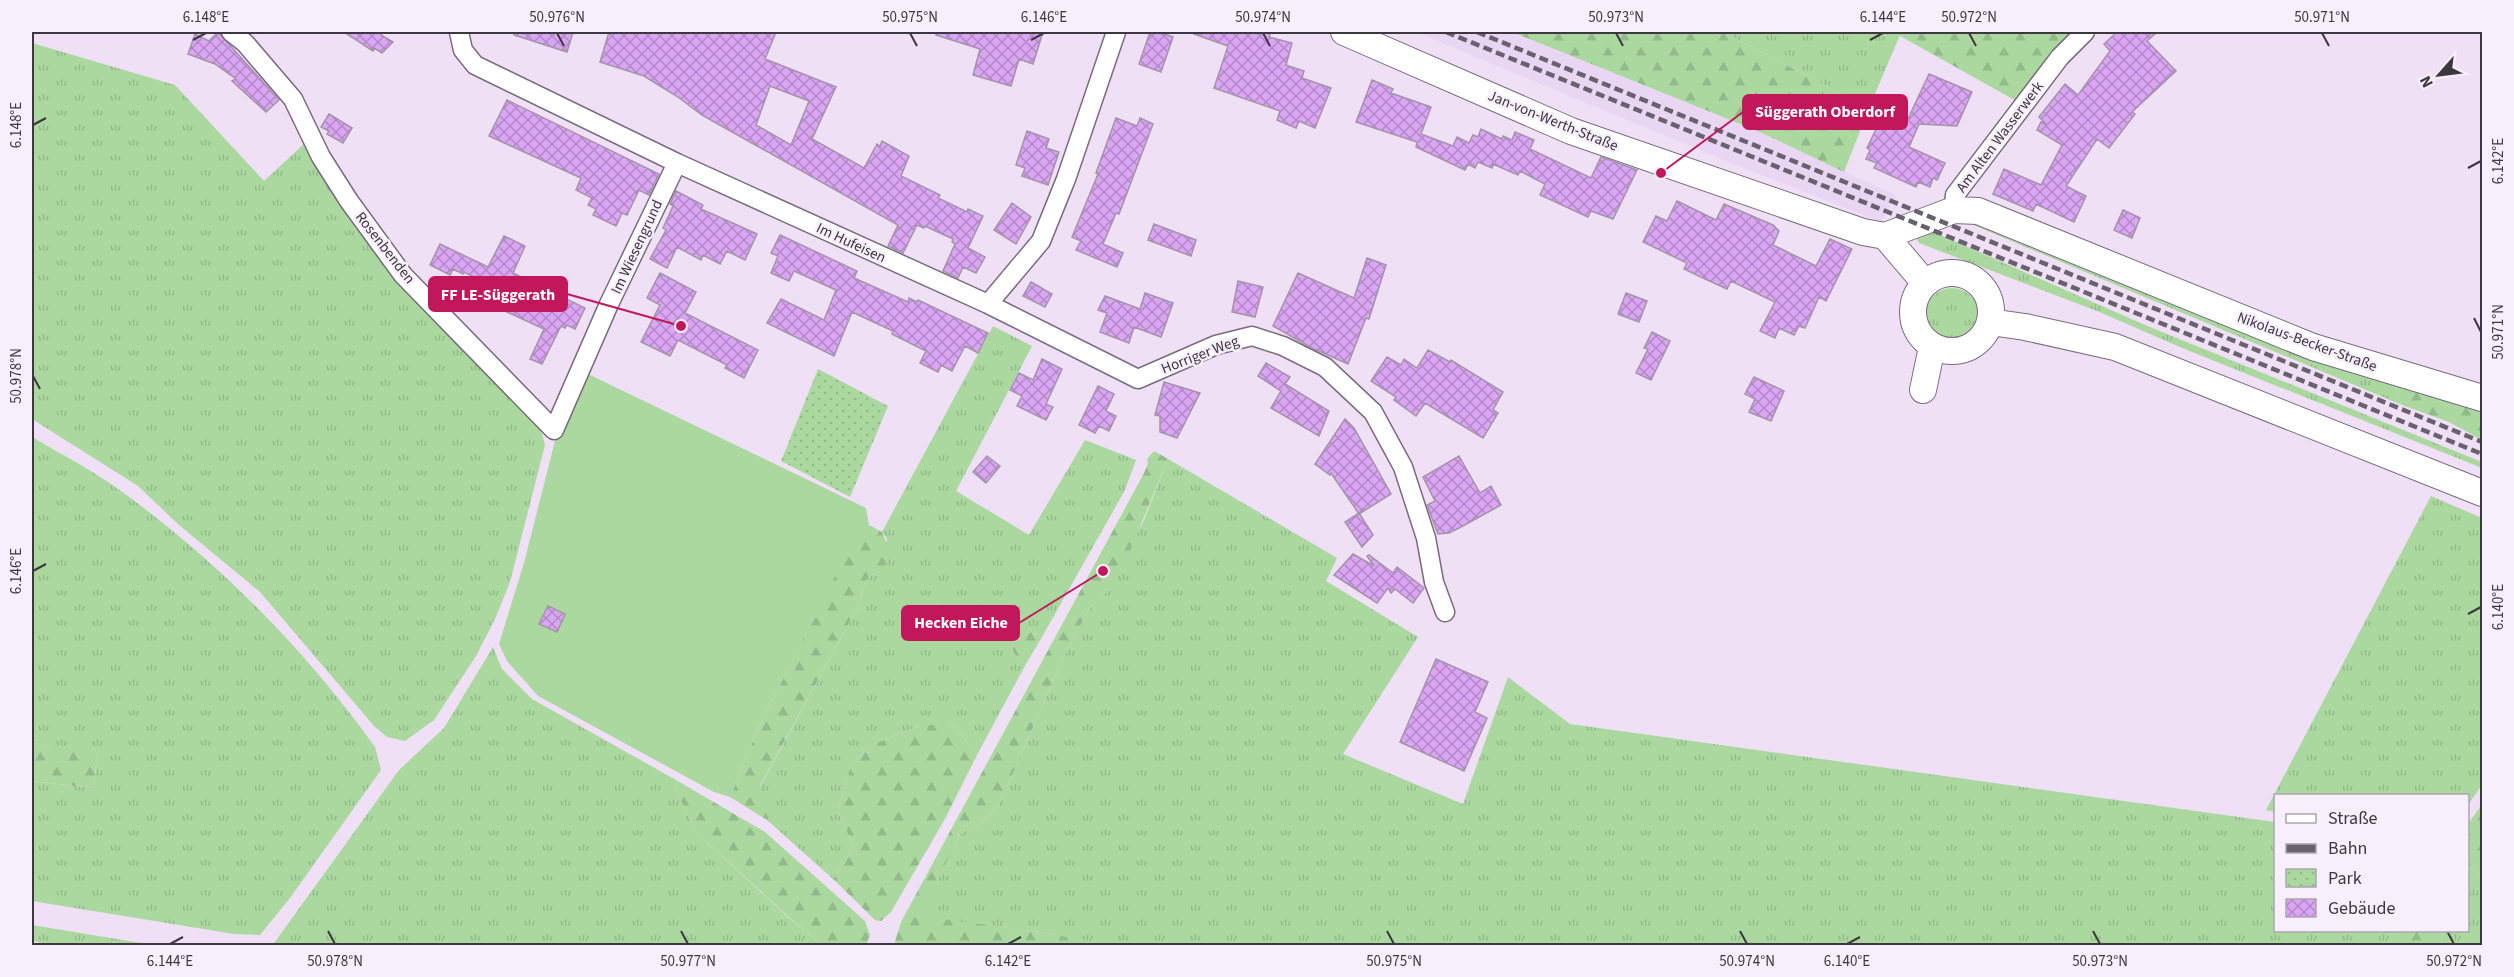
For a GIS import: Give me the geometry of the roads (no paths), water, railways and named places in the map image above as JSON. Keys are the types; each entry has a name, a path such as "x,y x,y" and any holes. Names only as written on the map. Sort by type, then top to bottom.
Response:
{"main road":[{"name":"Jan-von-Werth-Straße","path":"1344,32 1571,131 1863,232 1894,233"},
{"path":"1925,283 1894,233 1954,210"},
{"name":"Am Alten Wasserwerk","path":"1954,210 1978,211 2135,276"},
{"path":"1947,273 1970,277 1986,293 1991,309 1990,322 1983,337 1964,350 1945,352 1932,347 1917,331 1912,317 1915,298 1925,283 1947,273"},
{"name":"Nikolaus-Becker-Straße","path":"2135,276 2313,347 2482,398"},
{"path":"1990,322 2025,327 2115,347 2482,493"},
{"path":"1923,390 1932,347"}],"street":[{"path":"988,304 1041,241 1066,178 1116,32"},
{"name":"Am Alten Wasserwerk","path":"1954,210 1955,195 2060,57 2085,32"},
{"name":"Im Hufeisen","path":"454,33 463,50 475,65 677,163 988,304"},
{"name":"Rosenbenden","path":"243,35 292,99 321,157 343,192 403,275 554,430"},
{"name":"Im Wiesengrund","path":"554,430 609,304 677,163"},
{"name":"Horriger Weg","path":"988,304 1138,380 1216,345 1252,336 1283,346 1325,367 1373,412 1403,467 1426,538 1434,582 1445,612"}],"railway":[{"path":"1446,32 2482,454"},
{"path":"1477,32 2482,442"}],"place":[{"name":"Süggerath Oberdorf","path":"1661,173"},
{"name":"FF LE-Süggerath","path":"681,326"},
{"name":"Hecken Eiche","path":"1103,571"}]}
